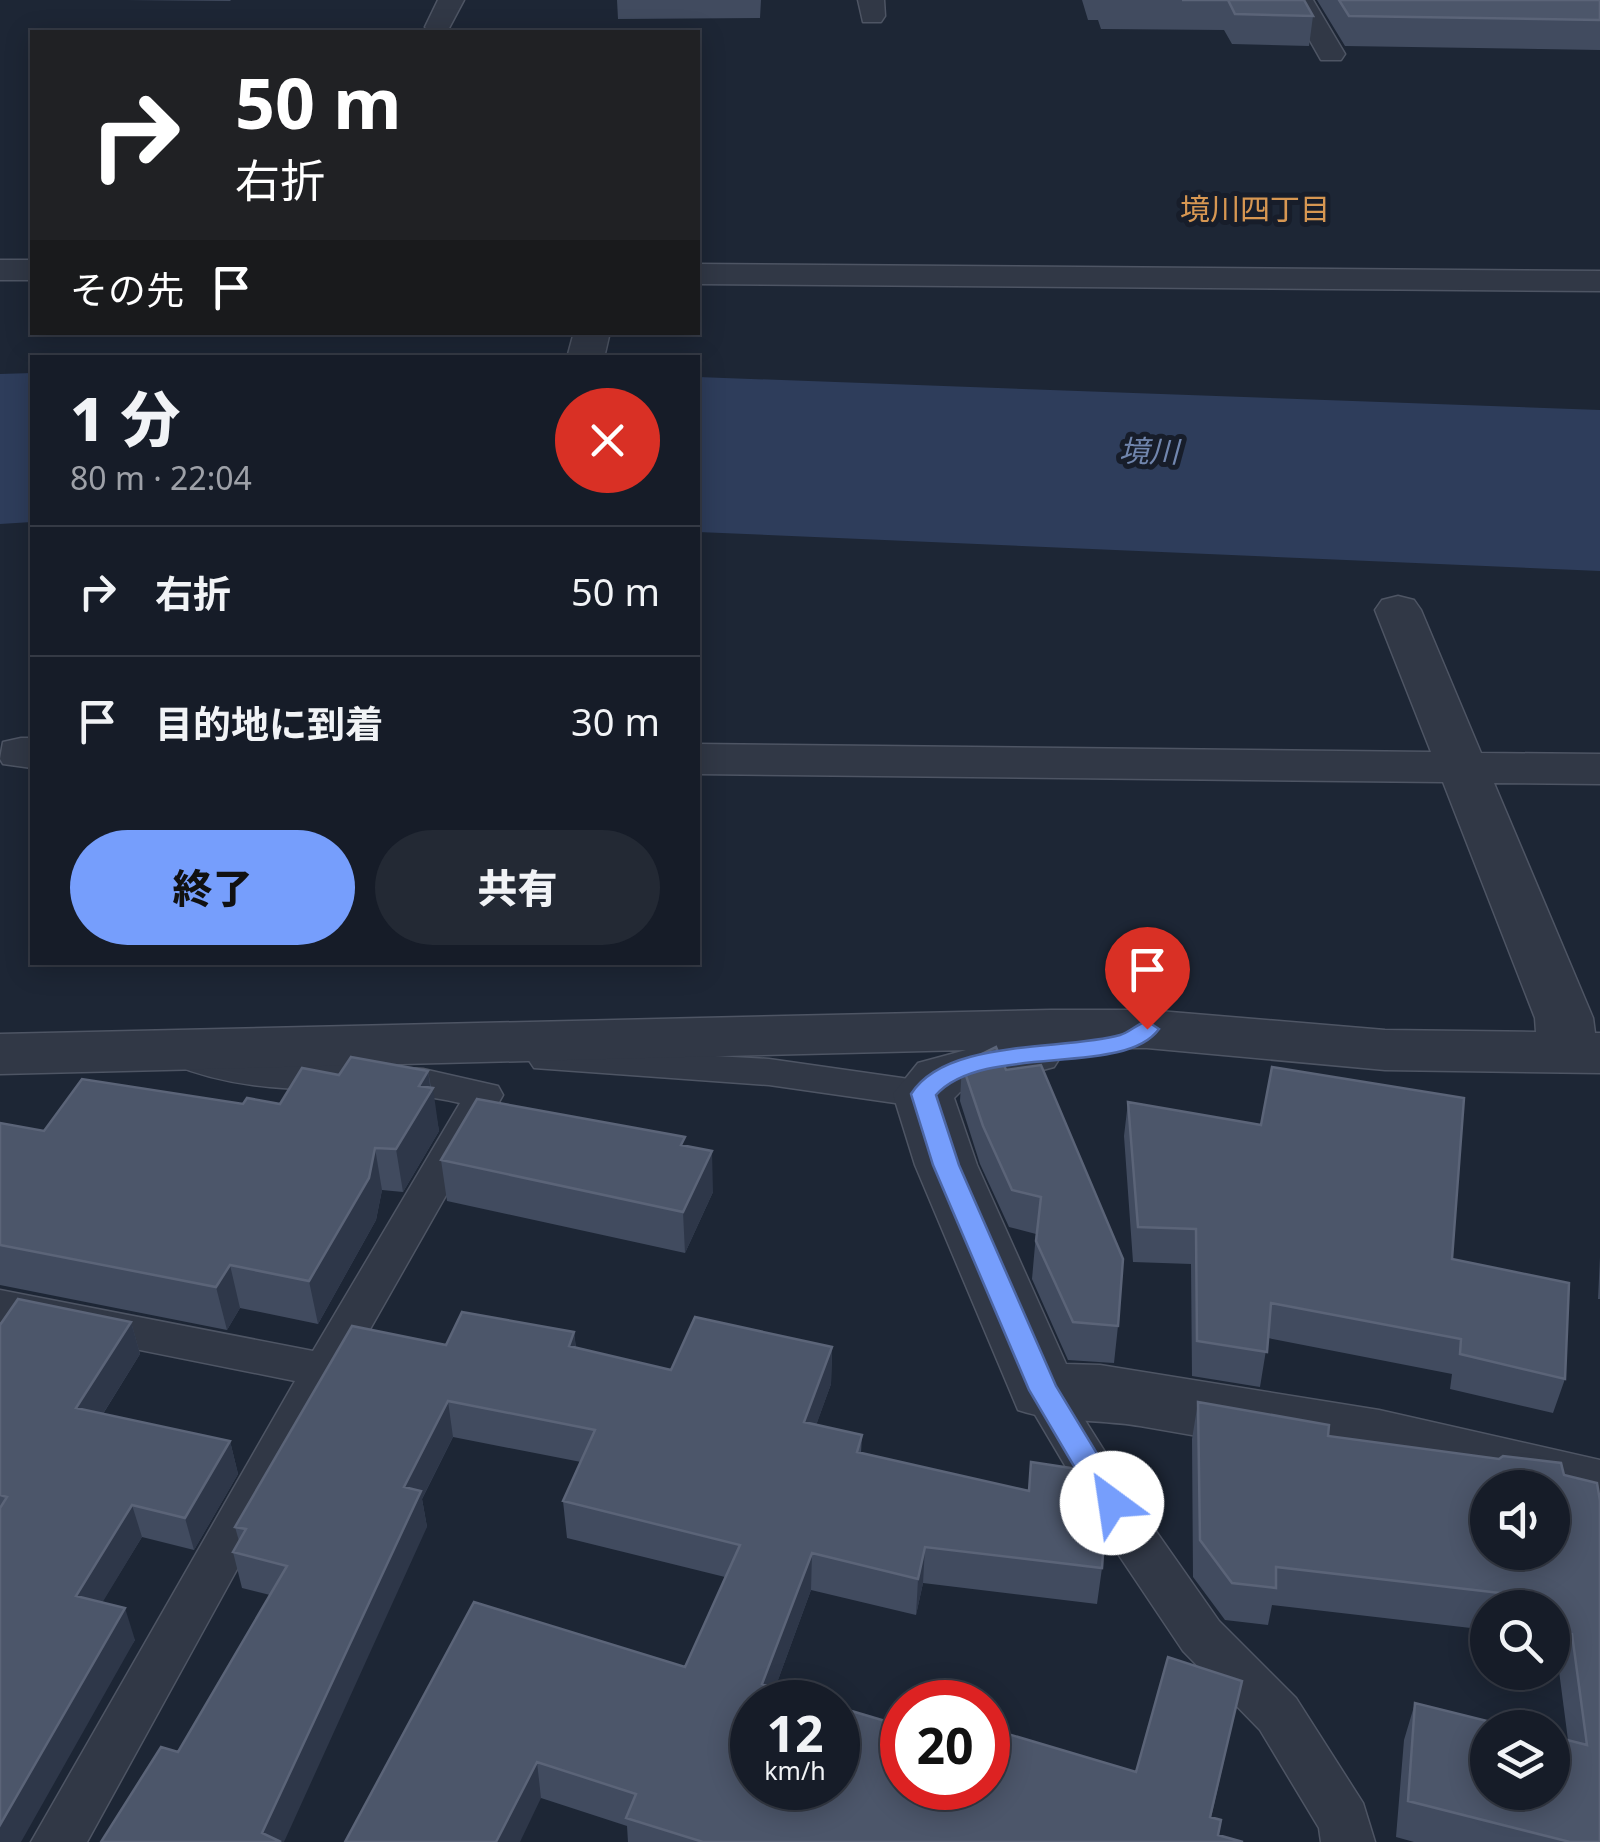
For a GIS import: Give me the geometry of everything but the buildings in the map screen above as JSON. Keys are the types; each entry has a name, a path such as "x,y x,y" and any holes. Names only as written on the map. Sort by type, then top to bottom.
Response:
{"street":[{"path":"438,27 451,0"},
{"path":"1300,0 1331,54"},
{"path":"0,270 30,270"},
{"path":"700,274 1600,280"},
{"path":"0,1054 1147,1029 1385,1050 1583,1052 1564,1018 1398,610"},
{"path":"700,759 1600,768"},
{"path":"1147,1029 1130,1042 1012,1056 938,1077 924,1094 946,1165 1044,1390 1100,1392 1379,1439 1600,1490"},
{"path":"0,1077 68,1065 97,1052"}],"lane":[{"path":"554,1042 547,1059 769,1072 924,1094"},
{"path":"58,1842 484,1095 422,1082 306,1078 202,1066 178,1051"},
{"path":"0,1306 324,1370"},
{"path":"1044,1390 1129,1531 1201,1636 1278,1714 1344,1820 1348,1842"}],"water":[{"path":"30,373 30,522 0,524 0,374"},
{"name":"境川","path":"700,377 1600,410 1600,571 700,532"}],"district":[{"name":"境川四丁目","path":"1255,210"}],"route":[{"path":"1112,1503 1044,1390 946,1165 924,1094 938,1077 1012,1056 1130,1042 1147,1029"}]}
